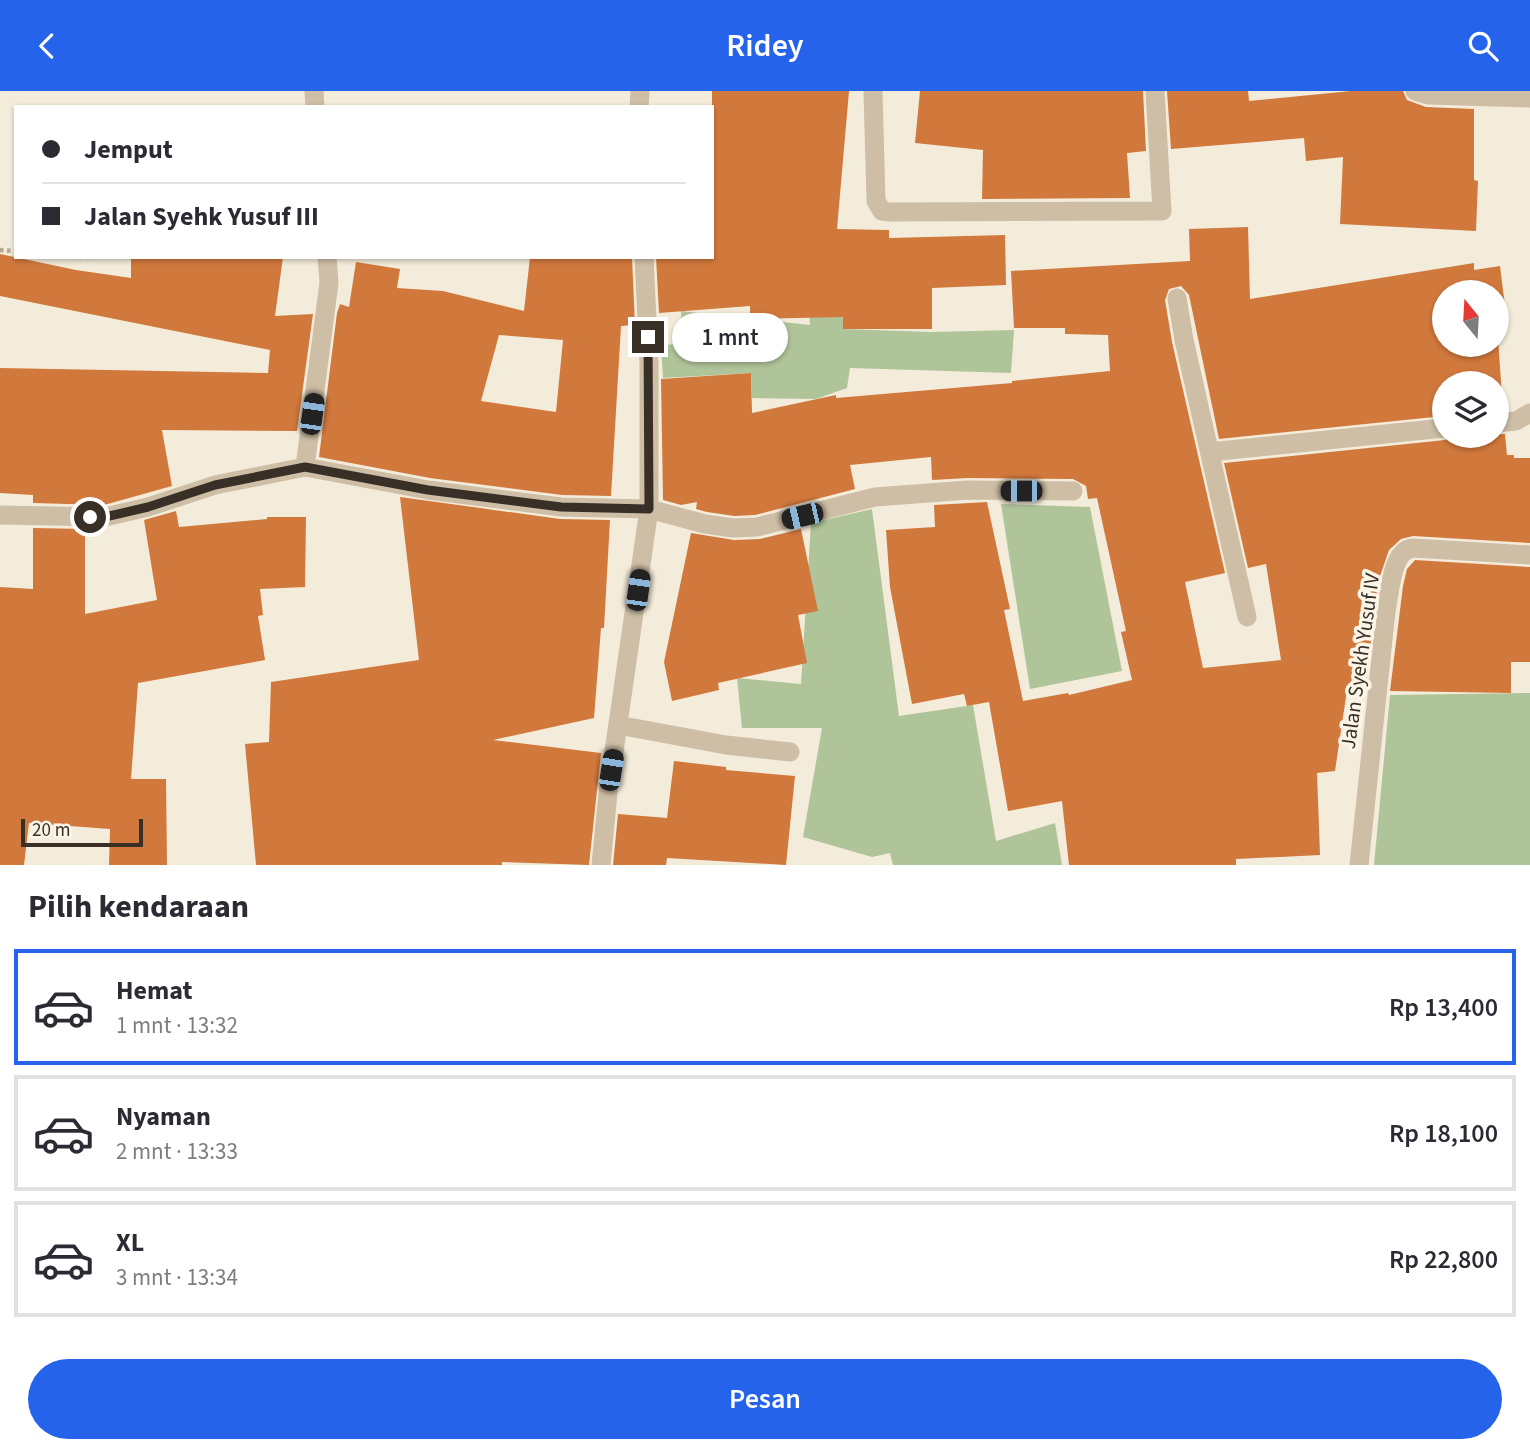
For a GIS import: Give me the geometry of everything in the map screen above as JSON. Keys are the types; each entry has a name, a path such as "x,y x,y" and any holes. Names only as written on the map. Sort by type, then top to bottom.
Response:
{"street":[{"path":"873,91 876,201 883,211 1162,211 1154,91"},
{"path":"1415,91 1430,95 1530,98"},
{"path":"305,467 329,283 327,259"},
{"path":"601,865 608,793 649,509 649,363 644,259"},
{"path":"1177,298 1184,340 1247,617"},
{"path":"1509,422 1530,413"},
{"path":"1210,452 1432,429"},
{"path":"0,515 105,517 148,507 215,485 305,467 428,490 561,507 649,509 705,524 748,528 875,497 968,490 1073,491"},
{"name":"Jalan Syekh Yusuf IV","path":"1359,865 1387,611 1400,554 1407,548 1413,548 1530,555"},
{"path":"618,725 726,745 790,753"}],"green space":[{"path":"805,262 843,267 843,329 932,332 1014,330 1011,373 850,368 847,388 816,399 752,398 751,373 663,378 661,345 682,344 681,311 810,325"},
{"path":"1001,504 1090,507 1122,671 1030,689"},
{"path":"872,509 899,716 973,705 996,841 1055,823 1062,865 893,865 890,853 872,857 803,837 822,728 742,728 737,678 801,684 811,523"},
{"path":"1530,693 1530,865 1374,865 1390,695"}],"building":[{"path":"712,91 849,91 837,229 889,230 889,238 1005,235 1006,285 932,288 932,329 843,329 843,317 750,319 750,306 659,313 656,259 714,259"},
{"path":"920,91 1143,91 1146,151 1127,153 1130,198 982,199 983,150 915,143"},
{"path":"1167,91 1248,91 1249,101 1351,91 1403,91 1407,100 1426,107 1474,109 1474,180 1478,181 1476,231 1340,224 1343,157 1306,161 1304,138 1171,149"},
{"path":"1248,227 1250,299 1474,263 1474,270 1500,266 1502,280 1432,280 1432,357 1499,357 1500,371 1432,371 1432,417 1219,439 1189,295 1181,286 1169,289 1165,300 1172,342 1225,573 1185,582 1203,668 1281,660 1266,564 1248,568 1224,463 1432,441 1432,448 1506,448 1507,455 1514,455 1514,458 1530,458 1530,543 1413,536 1401,539 1389,550 1378,582 1365,691 1347,690 1335,771 1317,773 1320,855 1236,859 1236,865 1069,865 1062,801 1008,811 989,702 967,706 964,694 912,704 890,587 886,530 935,527 934,505 987,502 1010,609 1004,610 1023,701 1068,693 1069,695 1132,680 1121,632 1126,631 1097,498 1088,499 1086,486 1073,479 932,480 931,457 850,465 855,489 755,515 734,516 707,512 696,509 697,502 681,505 663,500 661,379 751,373 752,413 836,395 836,398 1012,383 1110,371 1108,335 1065,334 1065,328 1014,328 1011,271 1190,261 1189,229"},
{"path":"0,254 14,259 131,278 131,259 283,259 275,316 313,314 297,431 162,430 172,486 104,505 33,503 33,495 0,493 0,368 268,373 270,350 0,296"},
{"path":"530,259 632,259 635,325 621,326 611,496 562,495 430,478 319,457 337,313 340,304 349,307 356,262 400,269 397,288 443,291 524,311","holes":["499,335 563,340 556,412 481,401"]},
{"path":"400,497 560,519 610,520 604,628 601,628 594,718 493,740 601,753 589,865 502,862 502,865 256,865 245,744 269,742 271,682 419,660"},
{"path":"176,511 179,527 267,517 306,517 305,587 260,589 263,615 258,616 265,660 138,683 131,779 166,779 167,865 109,865 110,829 29,823 24,865 0,865 0,587 33,589 33,528 85,529 85,614 157,600 144,520"},
{"path":"801,529 818,611 798,615 807,663 718,683 719,690 672,701 664,662 691,533 734,540 760,539"},
{"path":"1415,560 1530,567 1530,662 1511,662 1511,693 1390,691 1403,586 1407,569"},
{"path":"674,761 726,767 726,770 795,776 786,865 667,858 666,865 613,865 618,814 667,818"}],"route":[{"path":"90,517 105,517 148,507 215,485 305,467 428,490 561,507 649,509 648,337"}]}
